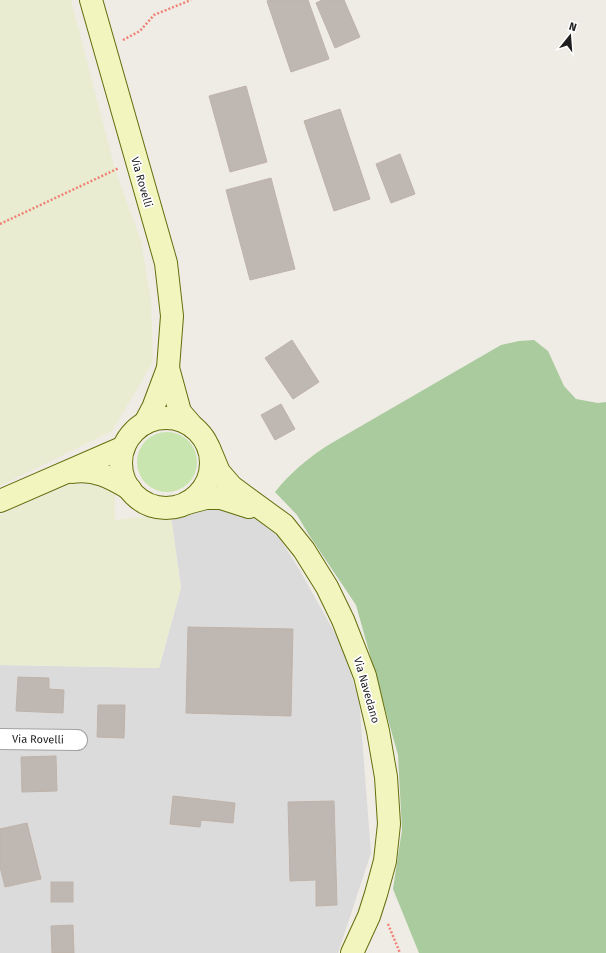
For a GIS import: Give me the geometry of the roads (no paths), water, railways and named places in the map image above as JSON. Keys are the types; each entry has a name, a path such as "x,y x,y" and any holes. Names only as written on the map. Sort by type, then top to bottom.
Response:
{"street":[{"name":"Via Rovelli","path":"91,0 166,263 172,316 168,368 153,408 145,423"},
{"name":"Via Rovelli","path":"168,368 180,412 193,427"},
{"path":"187,503 196,497 208,480 211,464 209,448 205,440 193,427 175,419 154,419 145,423 132,433 124,447 121,464 124,477 130,489 137,497 156,506 166,508 177,506 206,498 220,498 266,512"},
{"path":"0,501 124,447"},
{"name":"Via Navedano","path":"209,448 219,472 232,488 284,525 304,550 327,587 344,620 365,676 378,731 386,777 389,824 385,861 376,894 369,916 352,953"},
{"path":"64,473 80,470 92,471 112,478 130,489"},
{"name":"Via Rovelli","path":"0,738 77,740"}]}
